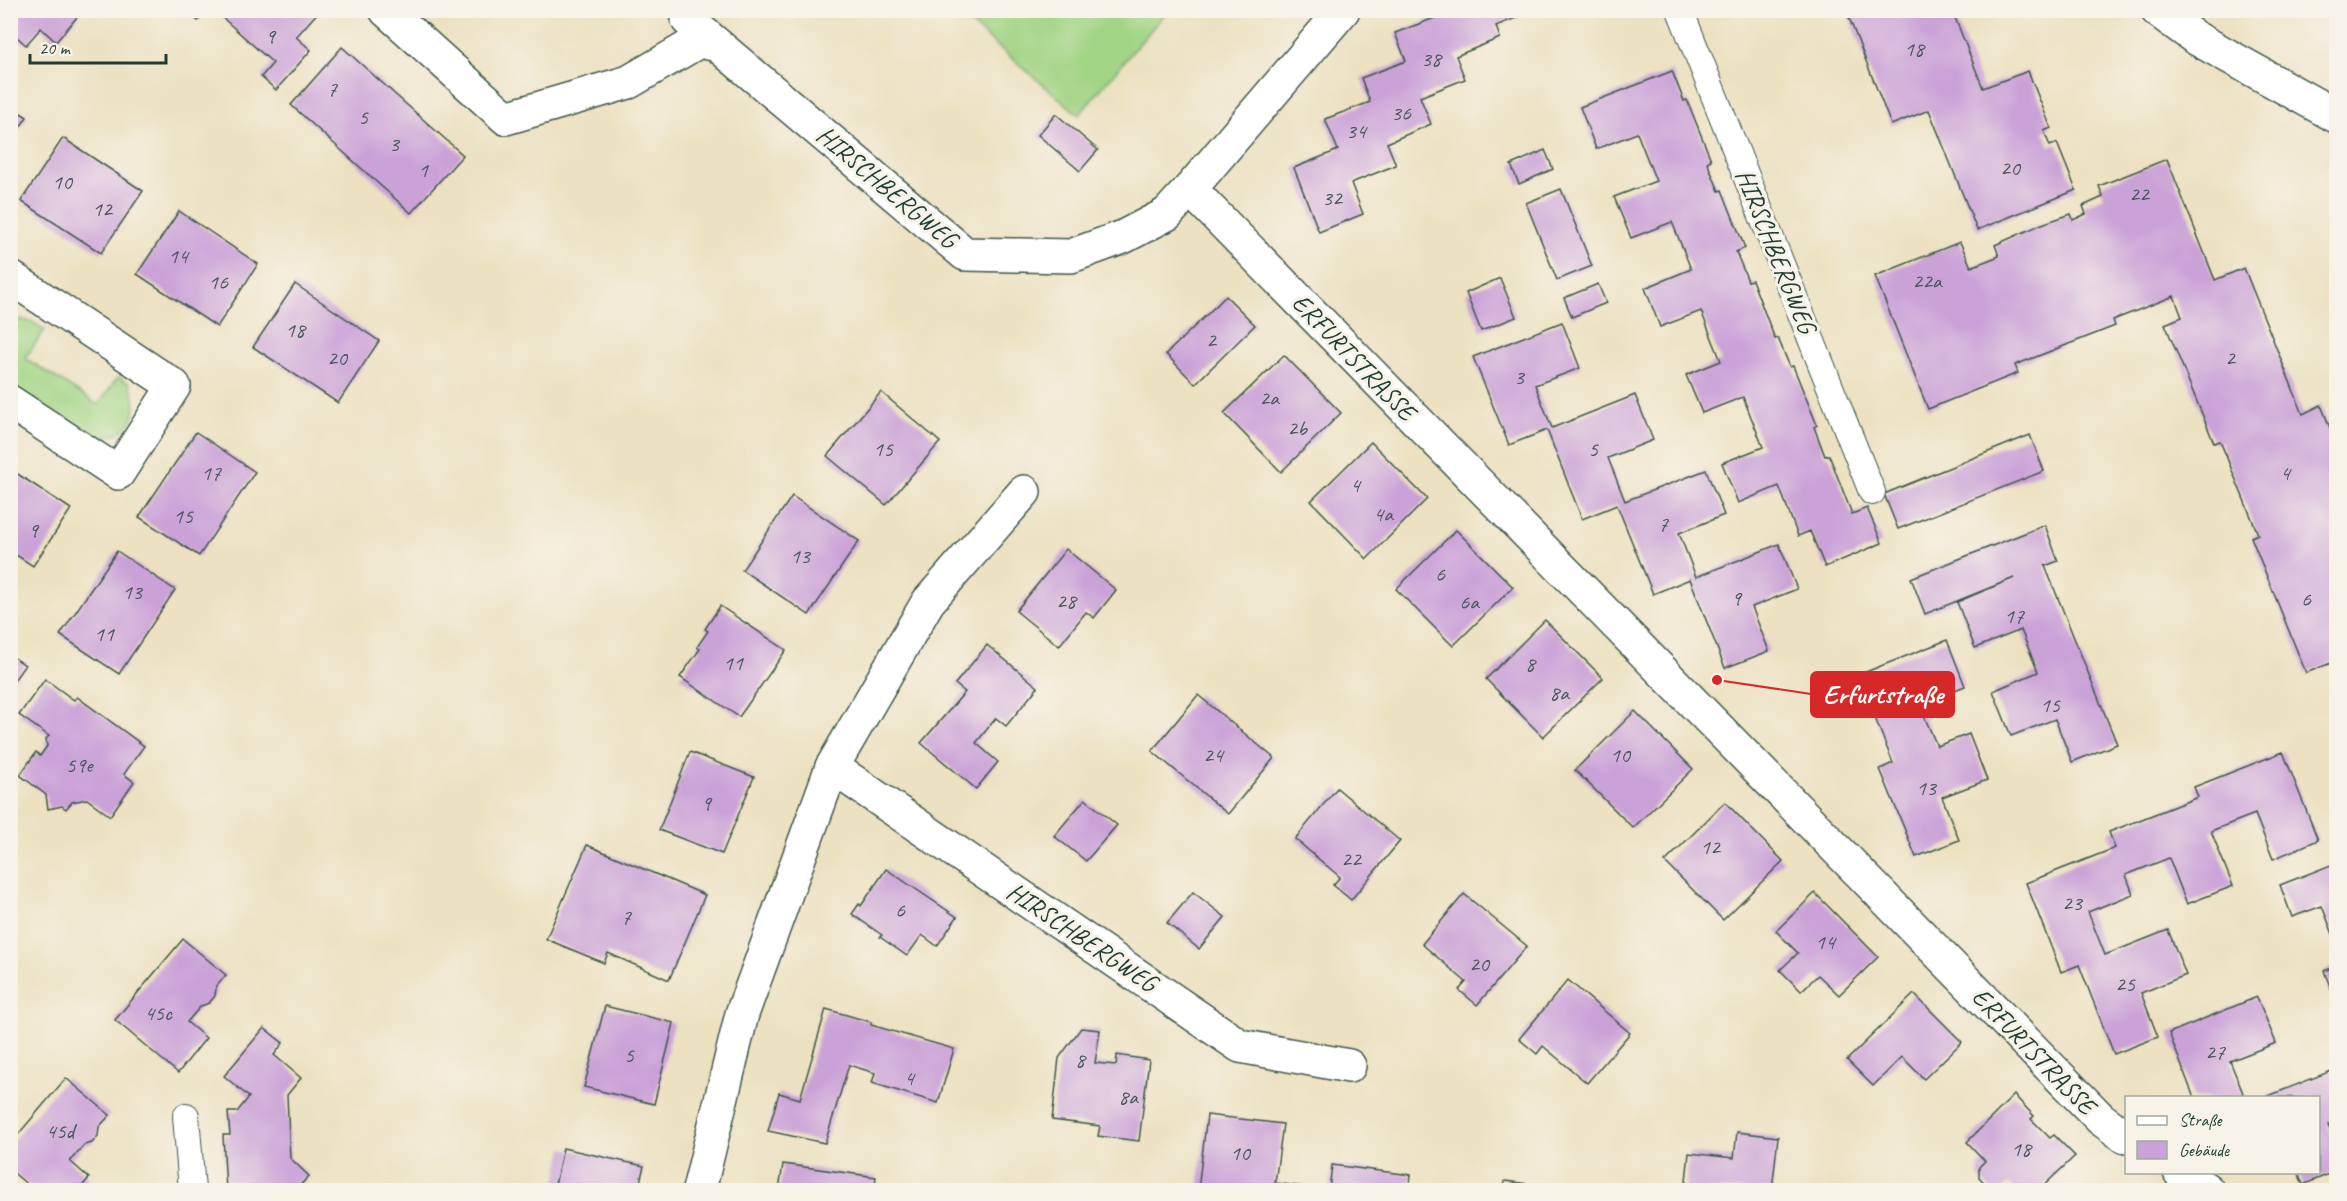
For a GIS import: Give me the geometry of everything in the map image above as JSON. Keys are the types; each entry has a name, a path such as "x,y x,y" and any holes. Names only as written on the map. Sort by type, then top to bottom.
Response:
{"street":[{"path":"386,10 506,118 629,82 699,41 714,44"},
{"name":"HIRSCHBERGWEG","path":"688,20 965,254 1071,256 1123,237 1167,214 1343,10"},
{"path":"2157,10 2194,37 2337,116"},
{"name":"ERFURTSTRASSE","path":"1190,189 2101,1119 2125,1136"},
{"path":"10,277 174,386 118,473 10,402"},
{"path":"699,1191 742,1014 832,767 928,602 1024,492"},
{"name":"HIRSCHBERGWEG","path":"832,767 1240,1046 1349,1066"},
{"path":"2182,1174 2207,1191"}],"lane":[{"name":"HIRSCHBERGWEG","path":"1680,10 1872,492"},
{"path":"186,1116 192,1191"}],"green space":[{"path":"956,11 1167,11 1079,115"},
{"path":"10,317 32,322 45,330 25,358 98,405 118,377 129,383 135,408 128,426 121,432 111,435 86,436 11,386"}],"building":[{"path":"10,10 83,10 56,42 41,28 26,45 10,31"},
{"path":"186,10 208,10 198,21"},
{"path":"214,10 320,10 296,37 311,50 276,90 261,77 273,63"},
{"path":"1438,10 1533,11 1496,26 1500,38 1456,56 1465,79 1420,97 1431,124 1387,143 1396,165 1351,183 1363,214 1319,232 1294,168 1338,150 1325,119 1370,102 1361,78 1406,61 1395,33 1440,16"},
{"path":"1846,10 1952,10 1983,88 2028,71 2051,128 2044,131 2050,146 2057,143 2076,190 1977,230 1929,110 1891,125"},
{"path":"342,47 463,155 411,213 291,105"},
{"path":"1672,71 1684,101 1687,100 1711,160 1707,162 1719,191 1722,190 1745,248 1736,252 1748,281 1752,280 1775,339 1778,338 1790,367 1793,366 1817,425 1814,427 1825,456 1829,455 1852,514 1867,508 1882,543 1825,567 1810,531 1798,536 1779,486 1738,503 1722,463 1763,447 1743,397 1702,413 1686,375 1721,361 1701,311 1660,327 1645,288 1691,269 1672,222 1631,238 1614,197 1656,181 1637,133 1596,149 1580,107"},
{"path":"10,106 27,117 10,142"},
{"path":"1056,114 1098,150 1080,171 1038,135"},
{"path":"63,138 143,191 101,253 21,201"},
{"path":"1545,150 1553,169 1519,184 1511,165"},
{"path":"2167,159 2215,280 2244,268 2303,414 2321,405 2336,443 2336,661 2306,673 2251,537 2258,534 2220,441 2214,443 2165,324 2182,317 2174,296 2113,320 2115,326 2015,365 2018,373 1928,409 1875,276 1960,242 1971,267 1999,256 1995,245 2071,214 2073,220 2086,214 2083,206 2103,197 2099,186"},
{"path":"1561,189 1592,266 1557,280 1526,203"},
{"path":"179,211 258,264 217,327 137,274"},
{"path":"1500,278 1516,317 1481,331 1466,293"},
{"path":"295,284 379,341 338,403 253,347"},
{"path":"1598,284 1606,303 1572,317 1564,298"},
{"path":"1226,296 1255,325 1195,384 1166,354"},
{"path":"1562,322 1580,368 1535,385 1552,428 1635,395 1653,440 1608,458 1625,501 1706,470 1724,515 1679,533 1696,577 1779,544 1797,589 1752,607 1769,651 1725,668 1690,579 1653,594 1617,505 1582,519 1547,430 1509,445 1473,357"},
{"path":"1284,355 1341,413 1281,472 1224,413"},
{"path":"881,392 940,442 886,505 827,456"},
{"path":"196,432 255,472 199,556 139,517"},
{"path":"2030,435 2044,471 1898,529 1884,494"},
{"path":"1371,442 1427,499 1367,559 1311,501"},
{"path":"10,469 71,509 33,566 10,551"},
{"path":"792,496 859,541 809,615 742,570"},
{"path":"2045,525 2058,561 2045,566 2117,744 2072,762 2055,719 2011,736 1993,691 2038,672 2021,630 1975,648 1957,602 2014,578 1925,614 1911,578"},
{"path":"1456,530 1513,587 1453,646 1396,589"},
{"path":"1066,549 1116,590 1094,618 1086,612 1059,646 1016,611"},
{"path":"117,551 175,590 119,674 60,635"},
{"path":"720,606 786,650 739,717 680,677 700,649 697,647 708,631 705,629"},
{"path":"1545,620 1603,678 1543,737 1486,679"},
{"path":"1947,640 1965,686 1919,704 1937,746 1969,734 1987,780 1942,797 1959,840 1916,857 1880,769 1893,763 1858,675"},
{"path":"987,645 1038,687 1006,726 996,718 976,743 998,762 976,789 921,743 965,692 955,684"},
{"path":"10,655 25,665 10,686"},
{"path":"45,679 74,700 77,697 144,746 124,774 134,782 110,816 87,799 72,802 66,809 62,806 48,809 46,795 20,775 36,752 40,756 47,746 46,739 49,736 19,715"},
{"path":"1198,695 1274,758 1228,814 1152,751"},
{"path":"1635,711 1693,769 1633,828 1575,770"},
{"path":"690,752 754,777 722,854 659,830"},
{"path":"2283,752 2318,840 2273,859 2255,814 2211,831 2233,886 2187,904 2169,858 2126,875 2133,894 2088,912 2105,955 2168,930 2186,975 2141,993 2158,1037 2114,1054 2079,965 2061,972 2026,883 2115,848 2109,832 2198,797 2194,787"},
{"path":"1337,788 1400,841 1351,900 1333,885 1340,877 1295,839"},
{"path":"1085,799 1117,825 1086,861 1054,836"},
{"path":"1725,802 1783,861 1723,920 1665,862"},
{"path":"587,845 705,895 669,980 608,953 604,963 546,939"},
{"path":"2336,863 2336,942 2322,906 2292,917 2280,885"},
{"path":"886,869 957,917 937,946 922,935 907,956 852,914 859,904 861,906"},
{"path":"1193,892 1225,917 1199,949 1167,923"},
{"path":"1815,893 1878,957 1839,995 1818,975 1801,991 1780,970 1798,953 1776,931"},
{"path":"1464,894 1527,946 1477,1005 1459,990 1466,982 1422,944"},
{"path":"183,939 226,975 216,987 215,996 209,1003 201,1006 187,1022 206,1038 178,1073 115,1020"},
{"path":"2336,966 2336,1002 2324,971"},
{"path":"1568,980 1630,1033 1587,1083 1543,1046 1537,1054 1519,1039"},
{"path":"1914,994 1962,1042 1924,1079 1902,1057 1873,1086 1847,1060"},
{"path":"2257,997 2276,1043 2230,1061 2244,1096 2193,1096 2169,1033"},
{"path":"605,1006 674,1023 654,1104 584,1087"},
{"path":"826,1009 871,1022 871,1025 954,1049 938,1103 872,1083 875,1073 849,1065 825,1143 768,1131 779,1093 800,1099"},
{"path":"264,1028 283,1043 274,1055 301,1078 287,1095 290,1158 309,1176 296,1190 226,1190 223,1135 230,1135 228,1112 237,1112 249,1097 224,1076"},
{"path":"1081,1028 1100,1030 1095,1063 1116,1065 1117,1055 1149,1060 1139,1141 1098,1136 1100,1126 1052,1120 1059,1058"},
{"path":"2336,1069 2336,1121 2328,1125 2336,1145 2336,1171 2303,1185 2299,1174 2320,1174 2320,1096 2268,1096"},
{"path":"66,1078 110,1115 99,1127 98,1136 92,1143 84,1145 70,1161 89,1178 79,1190 34,1190 10,1170 10,1144"},
{"path":"2014,1095 2034,1116 2031,1119 2050,1138 2054,1135 2075,1156 2039,1190 2014,1190 2008,1184 2002,1190 1991,1190 1979,1177 1979,1167 1985,1161 1967,1142"},
{"path":"1207,1115 1283,1124 1275,1183 1328,1190 1198,1190"},
{"path":"1737,1132 1778,1137 1772,1190 1685,1190 1689,1153 1734,1158"},
{"path":"563,1148 644,1166 638,1190 554,1190"},
{"path":"783,1164 876,1177 874,1190 779,1190"},
{"path":"1332,1165 1411,1175 1409,1190 1329,1190"},
{"path":"1505,1181 1570,1189 1504,1190"}],"place":[{"name":"Erfurtstraße","path":"1717,680"}]}
